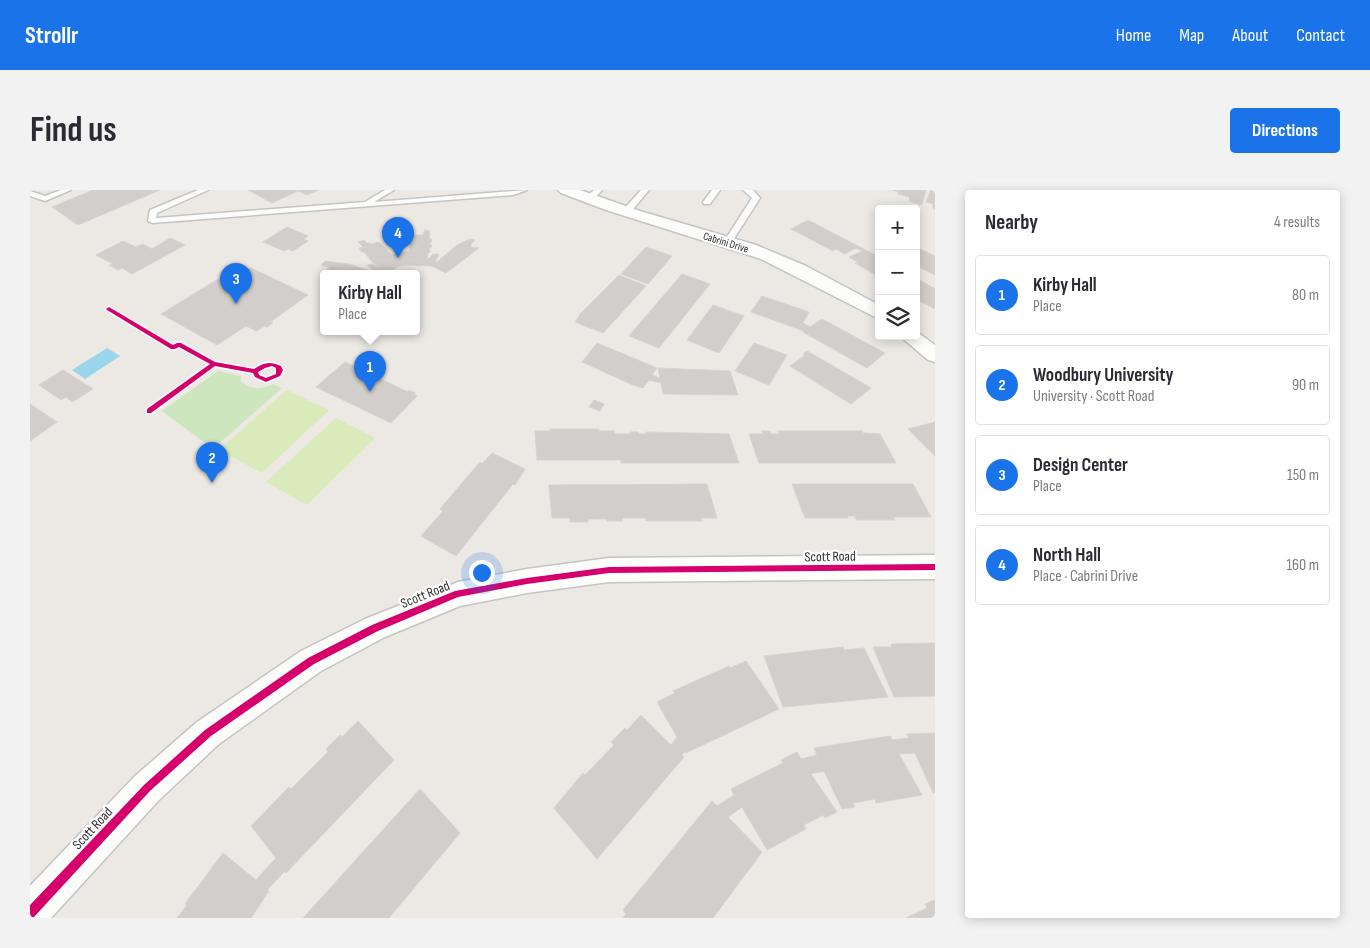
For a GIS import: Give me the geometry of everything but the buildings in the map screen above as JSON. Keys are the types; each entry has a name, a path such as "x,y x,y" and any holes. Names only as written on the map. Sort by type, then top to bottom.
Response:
{"street":[{"name":"Cabrini Drive","path":"566,190 593,195 626,212 750,250 798,269 875,311"},
{"path":"915,340 935,355"},
{"name":"Scott Road","path":"30,913 147,788 208,733 311,661 375,628 458,594 527,581 609,570 935,567"}],"lane":[{"path":"30,193 44,199 67,190"},
{"path":"204,190 153,212 152,221 513,194 523,190"},
{"path":"362,205 390,190"},
{"path":"475,196 483,190"},
{"path":"626,212 645,190"},
{"path":"707,202 716,190"},
{"path":"727,243 756,198 747,190"}],"green space":[{"path":"218,371 241,376 241,382 249,387 260,388 273,384 282,388 213,449 162,411"},
{"path":"287,390 329,410 262,473 219,450"},
{"path":"336,418 375,438 307,505 266,482"}],"water":[{"path":"107,348 120,356 85,379 72,370"}],"cycle path":[{"path":"109,309 173,348 179,344 214,364 255,371"},
{"path":"149,411 214,364"},
{"path":"272,364 279,367 278,375 266,380 257,376 255,371 263,366 272,364"},
{"path":"30,913 147,788 208,733 311,661 375,628 458,594 527,581 609,570 935,567"}],"place":[{"name":"North Hall","path":"398,258"},
{"name":"Design Center","path":"236,304"},
{"name":"Kirby Hall","path":"370,392"},
{"name":"Woodbury University","path":"212,483"}]}
